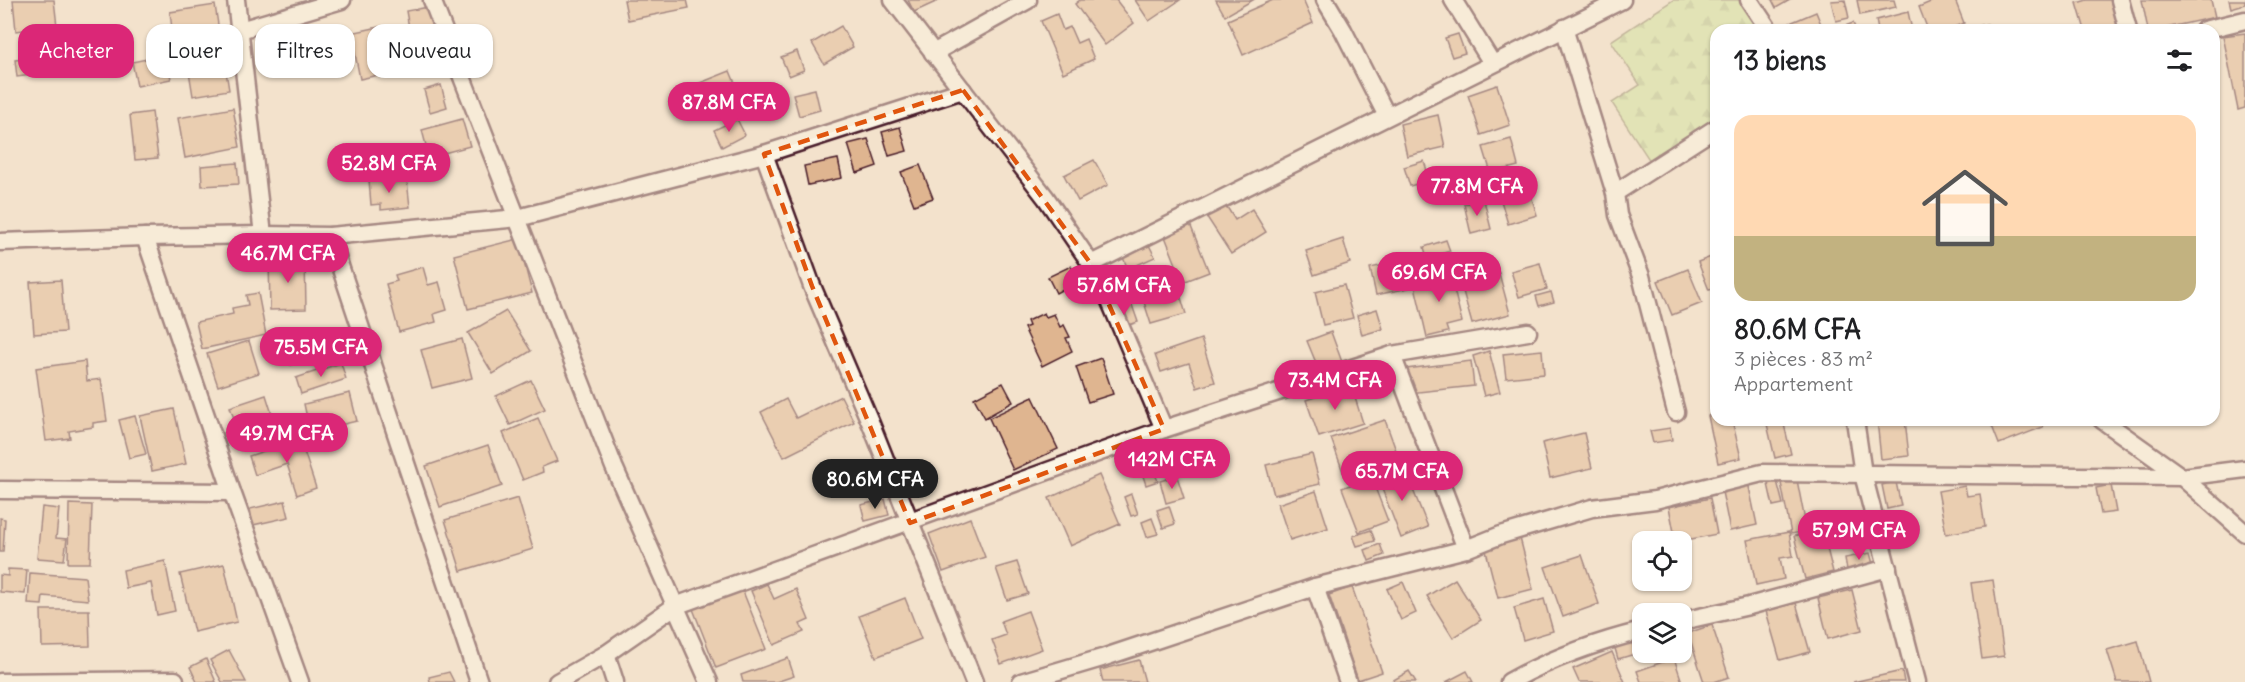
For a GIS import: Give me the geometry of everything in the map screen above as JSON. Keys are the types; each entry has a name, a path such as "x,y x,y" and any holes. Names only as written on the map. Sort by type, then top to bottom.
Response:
{"street":[{"path":"236,0 239,24"},
{"path":"243,29 342,0"},
{"path":"432,0 614,467 708,682"},
{"path":"893,0 1046,198 1091,264 1103,285 1164,429"},
{"path":"933,53 1028,0"},
{"path":"1325,0 1387,116"},
{"path":"1453,0 1491,63"},
{"path":"1091,264 1491,63 1622,0"},
{"path":"1749,0 1765,24"},
{"path":"2120,0 2126,24"},
{"path":"2220,26 2245,20"},
{"path":"1564,28 1615,194 1618,215 1641,276 1676,412"},
{"path":"243,57 263,235"},
{"path":"0,242 145,237 330,236 518,218 764,154 963,90"},
{"path":"1615,194 1710,132"},
{"path":"764,154 812,286 871,424 974,682"},
{"path":"330,236 479,682"},
{"path":"145,237 300,682"},
{"path":"557,682 606,654 675,606 910,523 1164,429 1392,355 1528,332"},
{"path":"1392,355 1466,549"},
{"path":"1856,426 1863,474 1917,682"},
{"path":"2110,426 2182,477 2245,533"},
{"path":"1021,682 1102,658 1315,587 1466,549 1592,508 1655,500 1762,473 2182,477 2245,470"},
{"path":"0,490 232,492"},
{"path":"1692,619 1749,606 1888,568"},
{"path":"1315,587 1348,682"},
{"path":"1509,682 1582,650 1632,634"},
{"path":"606,654 615,682"},
{"path":"0,682 175,680"}],"highlighted area":[{"path":"963,90 1091,264 1164,429 910,523 812,286 764,154"}],"green space":[{"path":"1673,0 1750,0 1766,24 1710,24 1710,122 1650,161 1612,103 1640,85 1611,41"}],"building":[{"path":"13,0 54,0 57,24 18,24 18,31 16,31"},
{"path":"624,0 687,0 689,8 628,20"},
{"path":"908,0 940,0 914,12"},
{"path":"1080,0 1116,0 1134,23 1105,45 1075,4"},
{"path":"1135,0 1180,0 1149,21"},
{"path":"1216,0 1253,0 1225,16"},
{"path":"1273,0 1303,0 1313,23 1243,55 1228,20"},
{"path":"1772,0 1790,0 1776,8"},
{"path":"1845,0 1849,18 1836,21 1831,1"},
{"path":"1857,0 1894,0 1896,7 1860,15"},
{"path":"1935,0 1955,0 1964,23 1926,24 1919,7"},
{"path":"2087,0 2113,0 2119,24 2083,24 2077,3"},
{"path":"2142,0 2211,0 2215,17 2184,24 2147,24"},
{"path":"2229,0 2245,0 2245,4 2231,8"},
{"path":"215,5 218,24 171,24 170,12"},
{"path":"428,7 431,24 408,24 406,11"},
{"path":"1816,12 1821,24 1790,24"},
{"path":"1908,12 1911,24 1877,24 1876,20"},
{"path":"1057,14 1063,30 1070,27 1077,43 1086,39 1094,59 1063,73 1041,21"},
{"path":"841,26 853,47 824,64 812,43"},
{"path":"367,30 367,78 360,79 355,53 355,32"},
{"path":"2245,33 2245,108 2238,110 2223,36"},
{"path":"1458,34 1465,53 1452,57 1445,38"},
{"path":"797,51 804,70 789,76 781,57"},
{"path":"146,59 146,78 171,79 137,86 134,62"},
{"path":"15,60 18,60 18,77 17,77"},
{"path":"730,71 743,102 708,117 695,85"},
{"path":"190,78 227,78 229,90 193,96"},
{"path":"441,85 447,107 430,112 424,90"},
{"path":"1497,85 1510,125 1481,135 1468,95"},
{"path":"815,89 820,110 799,116 793,94"},
{"path":"233,108 240,147 185,158 178,118"},
{"path":"152,112 158,158 135,160 130,115"},
{"path":"1438,115 1445,147 1407,156 1400,124"},
{"path":"462,119 470,146 429,157 422,130"},
{"path":"737,119 745,135 722,147 714,130"},
{"path":"900,127 907,151 889,156 882,132"},
{"path":"868,139 877,166 857,173 848,144"},
{"path":"1511,139 1518,166 1491,173 1483,147"},
{"path":"838,159 842,178 808,185 804,166"},
{"path":"1094,160 1108,185 1078,201 1064,175"},
{"path":"1424,161 1430,180 1410,186 1404,167"},
{"path":"237,163 239,184 202,186 201,166"},
{"path":"920,165 933,198 914,205 901,172"},
{"path":"384,178 384,182 407,180 410,207 381,210 381,204 371,205 369,180"},
{"path":"1528,186 1537,215 1508,224 1499,194"},
{"path":"1222,199 1235,220 1252,209 1266,232 1231,254 1203,211"},
{"path":"1484,200 1491,229 1471,234 1464,204"},
{"path":"1190,224 1209,272 1183,282 1164,234"},
{"path":"518,239 532,293 468,309 454,255"},
{"path":"1343,239 1350,263 1314,275 1306,251"},
{"path":"1446,240 1450,251 1427,258 1424,247"},
{"path":"1147,241 1155,257 1128,269 1121,253"},
{"path":"1710,257 1710,290 1709,290 1698,262"},
{"path":"305,258 306,309 270,310 269,259"},
{"path":"1403,261 1409,288 1376,295 1370,268"},
{"path":"1540,263 1547,289 1519,297 1511,271"},
{"path":"1448,265 1462,322 1446,326 1448,332 1427,337 1415,286 1434,281 1430,270"},
{"path":"1071,266 1078,281 1056,293 1048,277"},
{"path":"423,267 428,285 439,282 447,310 434,314 436,322 399,332 386,284 397,281 395,275"},
{"path":"1688,269 1702,303 1672,315 1658,281"},
{"path":"1499,273 1510,314 1472,324 1461,284"},
{"path":"61,280 65,332 34,334 30,282"},
{"path":"1344,285 1353,318 1323,325 1315,292"},
{"path":"1178,288 1186,314 1151,324 1143,299"},
{"path":"1551,292 1554,302 1539,306 1536,296"},
{"path":"258,293 266,335 202,349 196,322 233,314 232,308 248,305 246,295"},
{"path":"1131,302 1138,322 1117,329 1110,309"},
{"path":"1377,309 1383,329 1362,335 1357,315"},
{"path":"506,311 531,351 493,374 468,333"},
{"path":"1044,313 1046,317 1054,314 1060,327 1064,325 1070,337 1066,338 1072,351 1042,366 1024,328 1029,326 1027,321"},
{"path":"325,332 332,351 291,365 284,347"},
{"path":"1331,332 1342,362 1319,370 1307,341"},
{"path":"462,339 472,378 432,388 421,350"},
{"path":"1201,339 1215,382 1197,388 1189,363 1161,372 1155,355"},
{"path":"249,341 259,373 218,386 207,354"},
{"path":"1542,350 1544,374 1506,378 1503,354"},
{"path":"1489,351 1500,392 1484,396 1473,356"},
{"path":"1101,358 1113,394 1088,402 1076,367"},
{"path":"85,361 87,381 101,379 107,421 93,423 93,427 69,431 70,438 46,441 36,368"},
{"path":"1471,361 1474,386 1409,393 1406,369"},
{"path":"341,363 346,379 301,394 296,378"},
{"path":"531,380 545,409 510,425 496,396"},
{"path":"1003,383 1013,402 985,418 974,398"},
{"path":"1351,385 1363,423 1319,437 1306,400"},
{"path":"350,393 357,421 310,432 304,404"},
{"path":"266,395 278,433 243,445 230,407"},
{"path":"841,396 854,422 784,457 761,412 786,399 796,418"},
{"path":"1033,397 1058,449 1013,470 989,418"},
{"path":"174,409 186,464 152,471 140,416"},
{"path":"135,416 146,454 129,458 119,420"},
{"path":"538,418 557,461 542,467 543,472 523,480 503,433"},
{"path":"1385,420 1397,453 1343,472 1331,438"},
{"path":"1710,426 1733,426 1741,458 1718,463"},
{"path":"1767,426 1784,426 1791,454 1775,458"},
{"path":"1878,426 1906,426 1909,456 1881,459"},
{"path":"1992,426 2043,426 2043,427 1999,444"},
{"path":"1670,428 1672,440 1653,443 1650,431"},
{"path":"1584,433 1592,468 1550,478 1542,443"},
{"path":"300,439 316,488 297,495 287,464 255,475 249,456"},
{"path":"488,445 502,486 440,507 426,466"},
{"path":"1312,454 1320,484 1274,495 1266,465"},
{"path":"1403,465 1428,527 1401,538 1377,476"},
{"path":"1153,469 1158,481 1146,485 1142,473"},
{"path":"1099,475 1120,524 1070,546 1049,498"},
{"path":"1177,476 1184,498 1166,503 1160,481"},
{"path":"1371,477 1388,521 1359,532 1342,488"},
{"path":"1797,480 1807,531 1791,534 1781,483"},
{"path":"1777,481 1783,504 1773,506 1768,484"},
{"path":"1748,482 1757,525 1730,531 1721,487"},
{"path":"1896,482 1901,506 1887,509 1882,485"},
{"path":"2111,485 2116,512 2101,514 2096,488"},
{"path":"1965,486 1967,496 1980,494 1985,527 1946,534 1938,491"},
{"path":"1316,491 1328,528 1290,540 1278,504"},
{"path":"1131,494 1138,514 1131,516 1124,497"},
{"path":"518,498 533,549 461,571 445,520"},
{"path":"1710,498 1717,534 1692,539 1692,531 1674,531 1669,507"},
{"path":"885,499 889,515 865,521 861,505"},
{"path":"285,501 289,517 253,525 250,509"},
{"path":"69,504 92,505 90,563 68,563"},
{"path":"1169,506 1175,524 1163,528 1157,510"},
{"path":"42,507 59,509 56,538 67,539 64,560 37,558"},
{"path":"0,518 5,519 3,552 0,552"},
{"path":"970,518 985,557 943,572 929,534"},
{"path":"1152,518 1158,534 1147,537 1142,522"},
{"path":"1861,520 1863,528 1845,533 1843,524"},
{"path":"1822,529 1833,572 1805,579 1794,536"},
{"path":"1371,530 1375,541 1357,546 1353,536"},
{"path":"1789,532 1793,556 1780,558 1784,579 1756,585 1747,540"},
{"path":"1520,538 1533,589 1498,598 1485,547"},
{"path":"1380,544 1384,555 1369,561 1365,550"},
{"path":"1870,553 1873,564 1847,570 1845,558"},
{"path":"1582,555 1599,604 1563,617 1545,567"},
{"path":"165,561 175,611 157,615 151,583 126,588 123,570"},
{"path":"1017,562 1028,594 1007,600 996,568"},
{"path":"224,564 237,622 194,632 180,574"},
{"path":"8,569 27,570 25,594 0,592 0,575 8,576"},
{"path":"30,573 85,577 88,600 43,596 42,605 28,604"},
{"path":"1455,579 1481,620 1453,638 1427,596"},
{"path":"1993,580 2004,656 1982,659 1971,583"},
{"path":"1403,582 1416,613 1401,620 1387,589"},
{"path":"767,584 774,599 796,589 809,620 800,624 804,632 774,645 751,591"},
{"path":"1352,587 1382,672 1358,680 1329,595"},
{"path":"742,589 766,649 716,668 693,609"},
{"path":"1852,590 1862,630 1828,639 1818,598"},
{"path":"905,598 921,639 876,657 859,616"},
{"path":"1544,599 1553,631 1523,640 1514,608"},
{"path":"1796,603 1810,652 1780,660 1766,611"},
{"path":"41,610 89,610 90,646 42,647"},
{"path":"1028,611 1042,649 1001,664 992,640 1006,635 1001,621"},
{"path":"1712,625 1729,677 1714,682 1704,682 1692,645 1692,632"},
{"path":"1632,640 1632,655 1618,659 1614,645"},
{"path":"2138,641 2149,682 2117,682 2107,650"},
{"path":"229,650 246,682 222,682 210,660"},
{"path":"1612,652 1625,682 1579,682 1573,669"},
{"path":"788,658 794,676 776,682 743,682 741,675"},
{"path":"206,659 216,682 197,682 190,667"},
{"path":"1139,660 1145,682 1103,682 1100,670"},
{"path":"1660,663 1676,663 1682,682 1641,682 1637,671"},
{"path":"1409,671 1416,682 1392,681"},
{"path":"1467,671 1473,682 1446,682"},
{"path":"1902,671 1904,682 1853,682"},
{"path":"449,672 454,682 430,682 429,677"}]}
